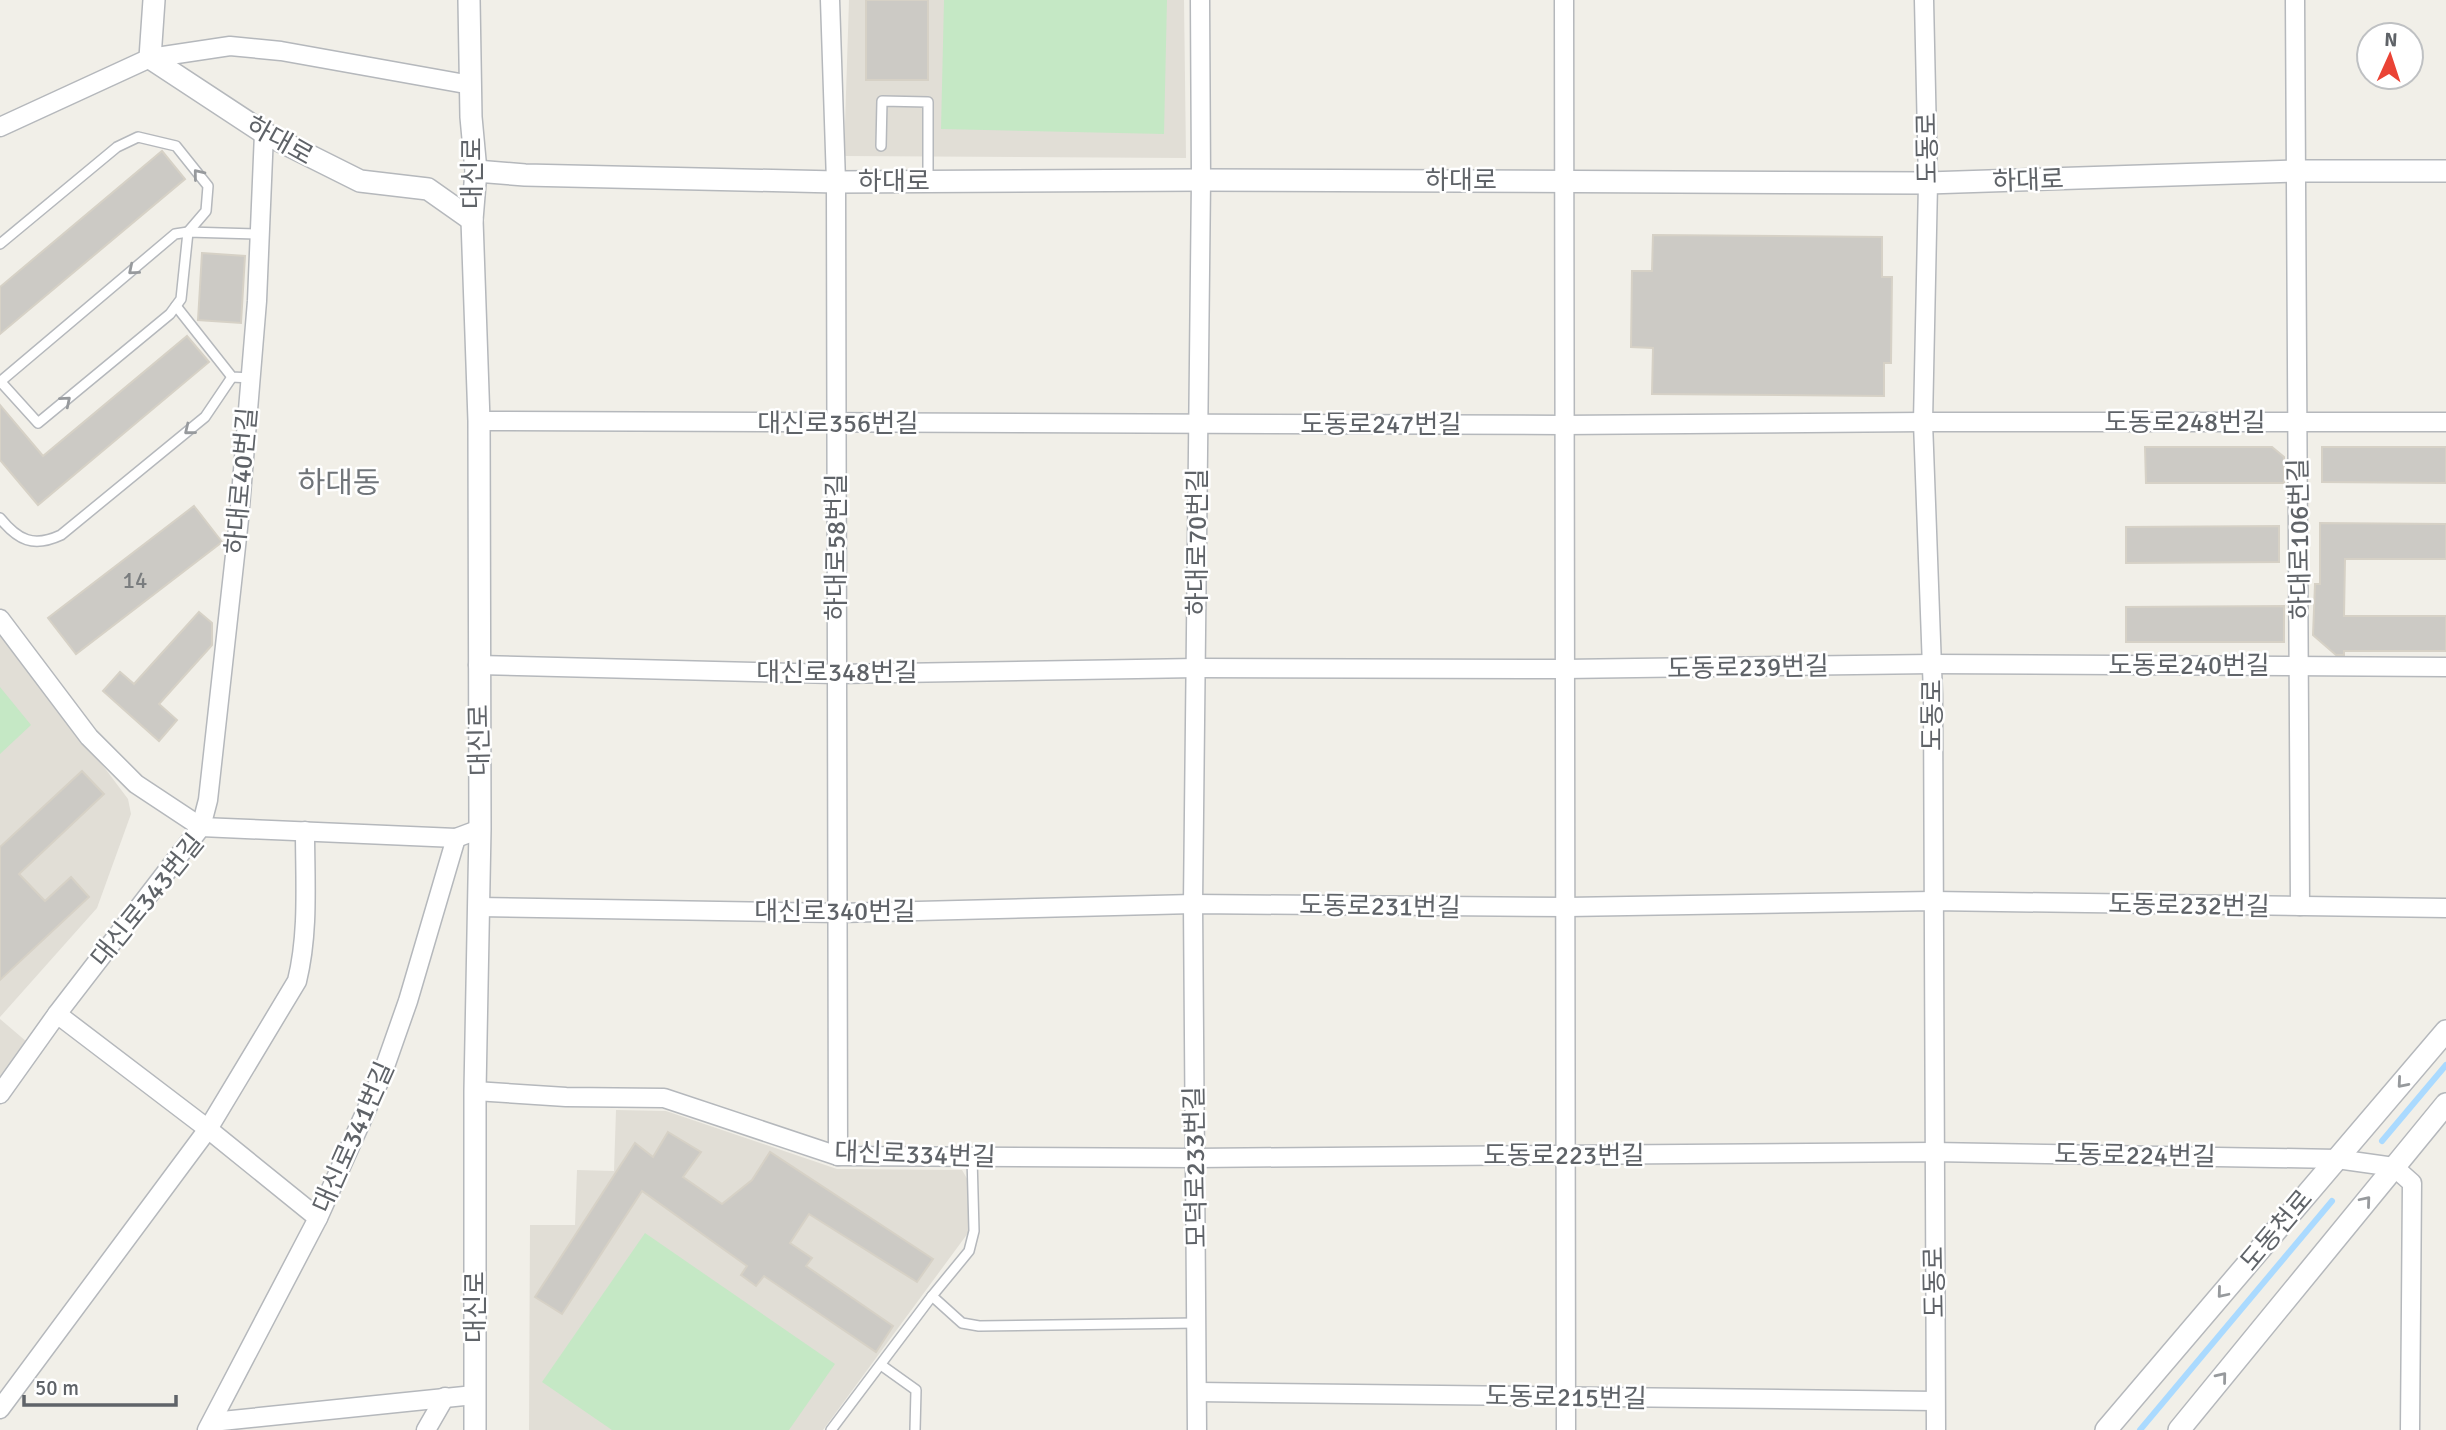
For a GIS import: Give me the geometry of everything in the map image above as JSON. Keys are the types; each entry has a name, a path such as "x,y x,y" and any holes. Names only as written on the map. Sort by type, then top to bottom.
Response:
{"street":[{"path":"150,58 154,0"},
{"name":"대신로","path":"469,0 471,117 476,171 472,220 479,421 480,829 475,1091 475,1430"},
{"name":"하대로58번길","path":"830,0 836,182 838,1156"},
{"name":"하대로70번길","path":"1192,904 1201,180 1200,0"},
{"path":"1564,0 1566,1430"},
{"name":"도동로","path":"1924,0 1928,183 1923,422 1932,664 1936,1430"},
{"name":"하대로106번길","path":"2295,0 2301,666 2300,906"},
{"path":"0,127 150,58 230,46 281,51 471,85"},
{"name":"하대로","path":"150,58 264,134 360,181 428,190 472,220"},
{"name":"하대로40번길","path":"201,827 208,800 239,519 241,378 260,234 264,134"},
{"name":"하대로","path":"476,171 524,175 836,182 1564,180 1928,183 2297,171 2446,171"},
{"name":"대신로356번길","path":"479,421 1198,423"},
{"name":"도동로248번길","path":"1923,422 2446,422"},
{"name":"도동로247번길","path":"1198,423 1563,425 1923,422"},
{"path":"0,619 89,737 136,784 201,827"},
{"name":"도동로240번길","path":"1932,664 2446,667"},
{"name":"도동로239번길","path":"1196,668 1564,669 1932,664"},
{"name":"대신로348번길","path":"478,665 836,674 1196,668"},
{"name":"대신로343번길","path":"0,1094 57,1014 201,827 456,838 480,829"},
{"path":"0,1409 208,1129 297,981 303,958 305,932 304,831"},
{"name":"대신로341번길","path":"210,1426 318,1217 387,1062 408,1001 456,838"},
{"name":"도동로232번길","path":"1933,901 2446,908"},
{"name":"도동로231번길","path":"1192,904 1567,907 1933,901"},
{"name":"대신로340번길","path":"478,907 838,913 1192,904"},
{"name":"모덕로233번길","path":"1192,904 1197,1430"},
{"path":"57,1014 318,1217"},
{"name":"도동천로","path":"2106,1430 2446,1031"},
{"name":"대신로334번길","path":"475,1091 566,1097 664,1098 838,1156 1195,1158"},
{"name":"도동천로","path":"2179,1430 2446,1104"},
{"name":"도동로223번길","path":"1195,1158 1933,1152"},
{"name":"도동로224번길","path":"1933,1152 2337,1158 2395,1167"},
{"path":"2395,1167 2412,1183 2410,1430"},
{"name":"도동로215번길","path":"1198,1392 1936,1401"},
{"path":"210,1426 474,1395"},
{"path":"425,1430 445,1398"}],"lane":[{"path":"881,146 882,101 928,102 928,181"},
{"path":"0,244 117,148 138,137 176,146 208,186 206,211 188,232 181,299 176,306 38,423 0,381 175,234 188,232 260,234"},
{"path":"0,518 12,532 34,542 48,541 61,535 205,417 241,378 176,306"},
{"path":"831,1430 969,1251 974,1231 972,1157"},
{"path":"932,1296 962,1323 979,1326 1197,1324"},
{"path":"881,1366 916,1390 915,1430"}],"shaded area":[{"path":"849,0 1184,0 1186,158 844,156"},
{"path":"0,629 128,799 131,814 97,908 0,1017"},
{"path":"0,1019 27,1042 0,1091"},
{"path":"616,1110 666,1111 837,1169 962,1170 969,1182 968,1233 823,1430 529,1430 530,1225 575,1225 577,1170 614,1171"}],"green space":[{"path":"944,0 1167,0 1164,134 941,129"},
{"path":"0,687 31,725 0,754"},
{"path":"645,1233 835,1364 789,1430 612,1430 542,1382"}],"building":[{"path":"866,0 928,0 928,80 866,80"},
{"path":"162,151 185,179 0,334 0,287"},
{"path":"1653,235 1882,237 1882,277 1892,277 1891,363 1884,363 1884,396 1652,394 1653,348 1631,347 1632,271 1652,271"},
{"path":"202,253 245,256 241,323 198,320"},
{"path":"187,336 209,362 38,505 0,460 0,405 43,456"},
{"path":"2145,447 2272,447 2284,457 2284,483 2146,483"},
{"path":"2322,447 2446,447 2446,483 2322,482"},
{"path":"194,506 222,542 76,654 48,618"},
{"path":"2320,523 2446,524 2446,559 2345,559 2344,616 2446,616 2446,651 2344,651 2344,655 2336,655 2313,635 2315,584 2320,584"},
{"path":"2279,526 2279,562 2126,563 2126,527"},
{"path":"2284,606 2284,642 2126,642 2126,607"},
{"path":"199,612 212,623 212,645 159,704 177,720 159,741 103,691 120,672 134,684"},
{"path":"82,771 104,794 19,874 45,901 71,877 89,897 0,980 0,847"},
{"path":"668,1132 701,1152 683,1177 722,1204 752,1180 770,1152 933,1259 917,1282 809,1214 790,1243 812,1258 806,1266 893,1326 876,1352 764,1276 756,1286 741,1275 747,1266 642,1191 562,1314 535,1297 635,1143 653,1157"}],"waterway":[{"path":"2382,1141 2446,1065"},
{"path":"2140,1430 2332,1201"}],"district":[{"name":"하대동","path":"339,483"}]}
